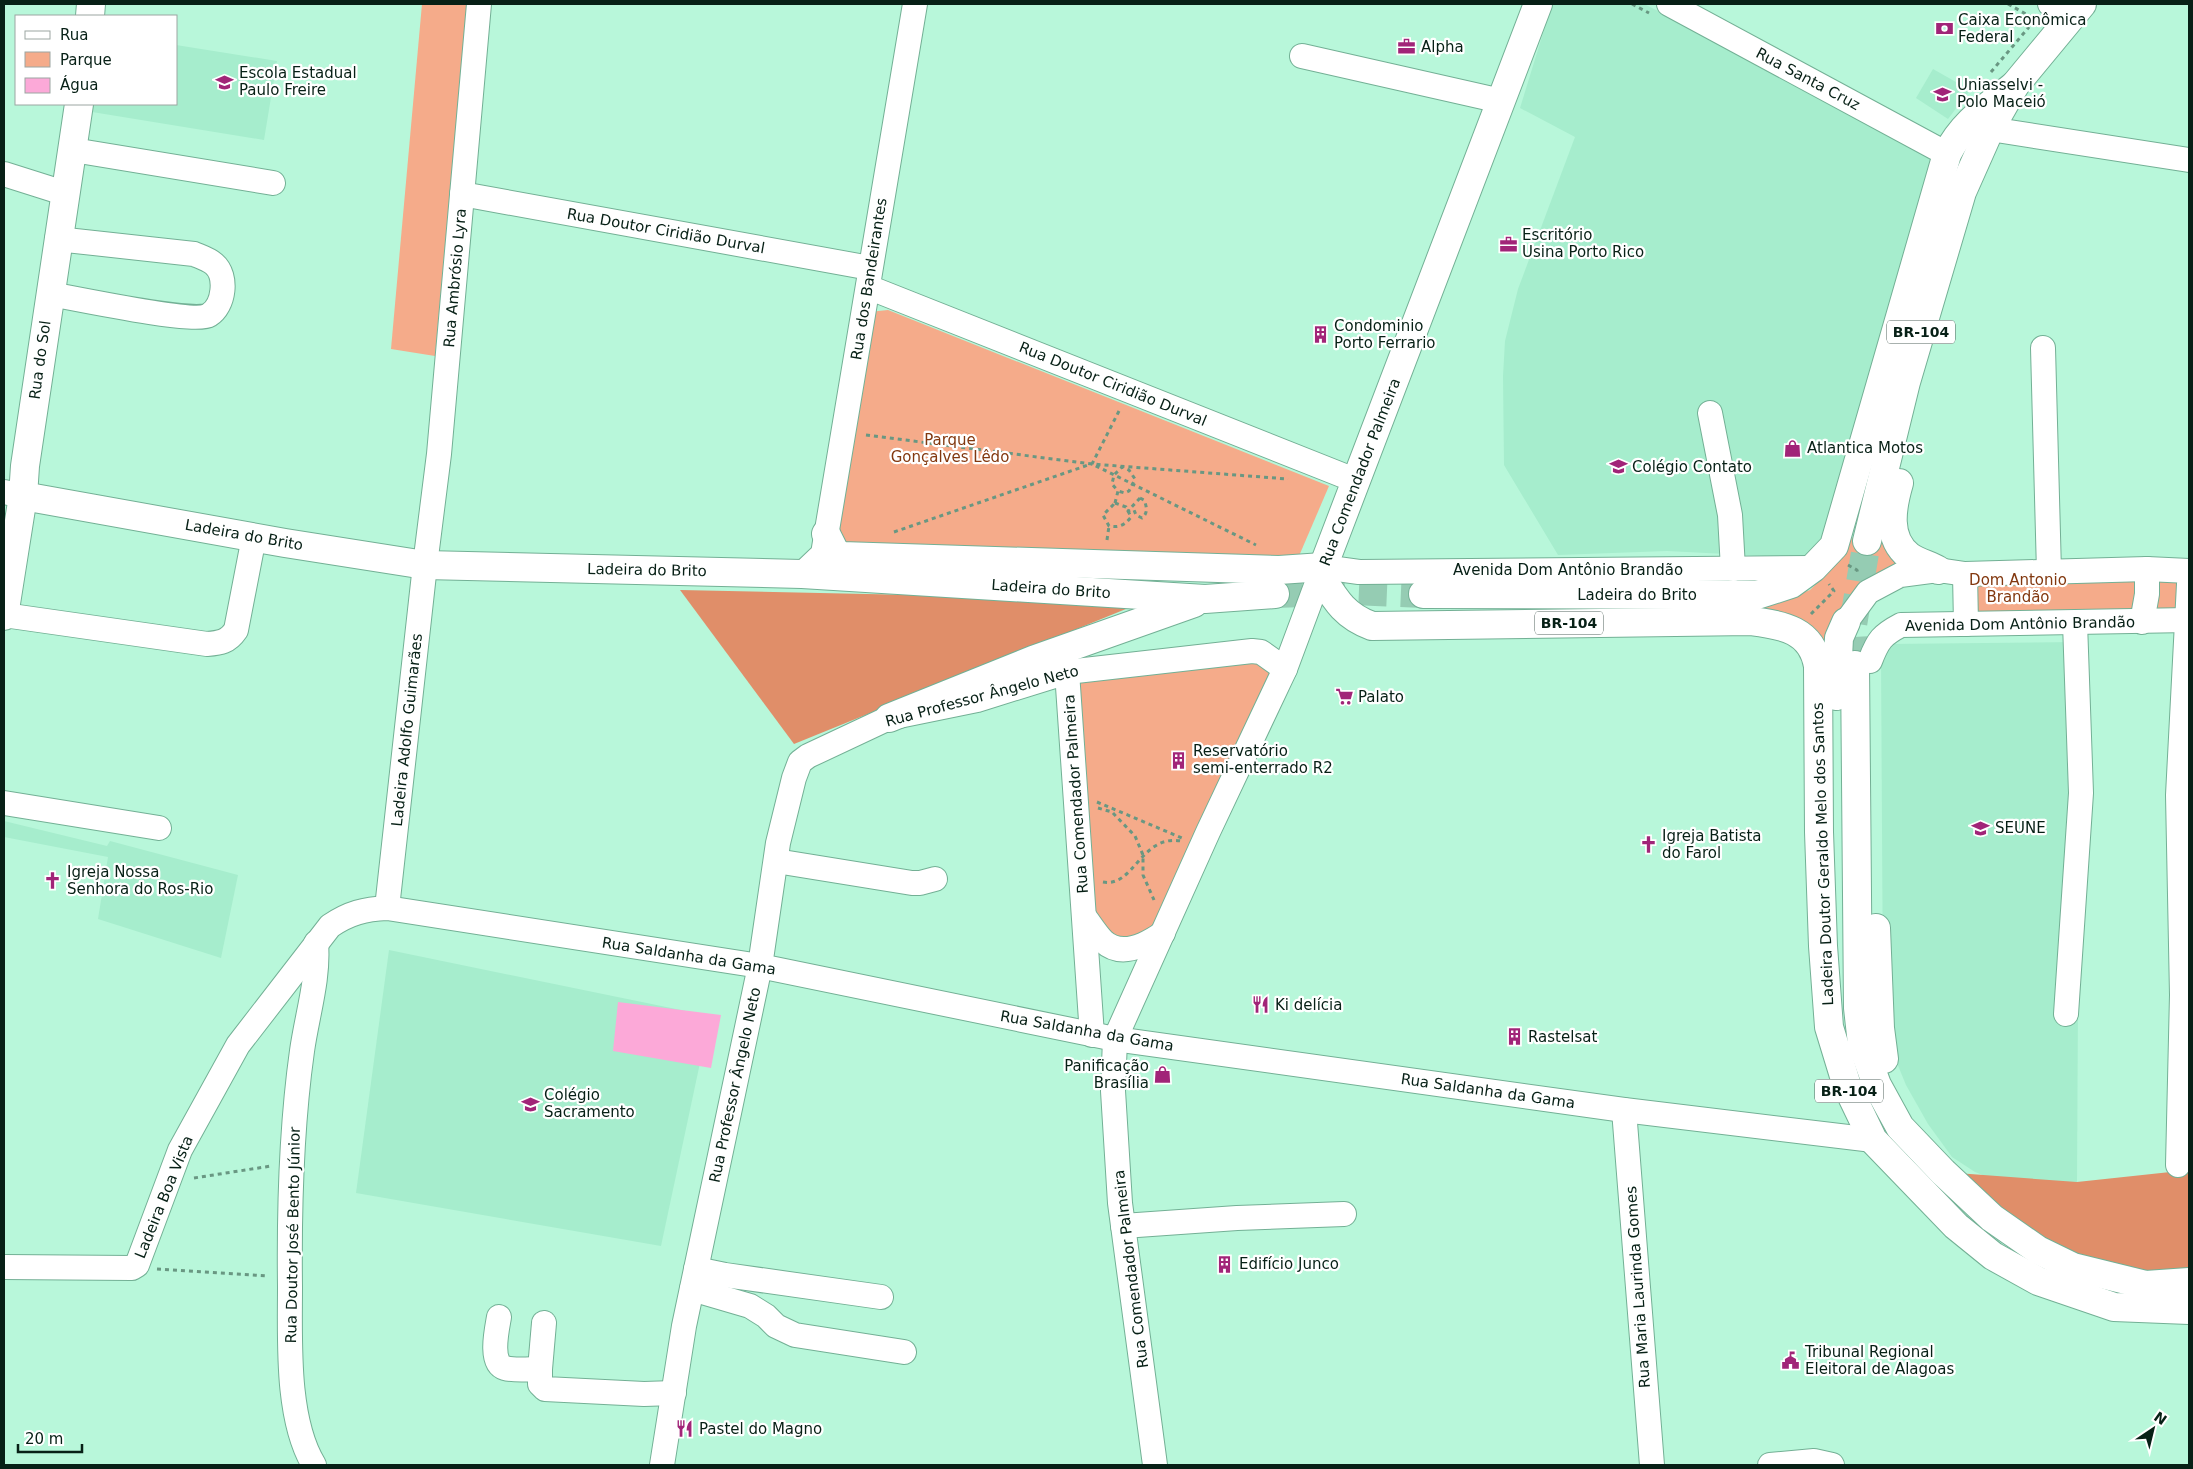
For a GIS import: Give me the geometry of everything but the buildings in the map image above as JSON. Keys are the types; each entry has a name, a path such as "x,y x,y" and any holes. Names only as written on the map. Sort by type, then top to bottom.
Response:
{"main road":[{"name":"Rua Comendador Palmeira","path":"1322,571 1538,4"},
{"name":"BR-104","path":"1867,541 1906,382 1962,192 1990,129 2060,11"},
{"path":"1838,555 1947,154 1955,137 1967,123 2015,85"},
{"name":"Rua do Sol","path":"11,616 13,494 25,466 57,239 79,105"},
{"path":"1938,570 1909,556 1895,537 1892,521 1895,495 1952,286 1951,230"},
{"name":"Ladeira do Brito","path":"13,494 251,548 426,558 802,574 829,554 835,552 842,556 1322,571"},
{"name":"Ladeira do Brito","path":"829,554 1205,600 1275,594"},
{"name":"Ladeira do Brito","path":"1423,594 1757,595 1821,573 1838,555"},
{"name":"BR-104","path":"1322,571 1346,613 1360,622 1372,626 1751,620 1795,631"},
{"path":"890,718 1033,660 1205,600"},
{"path":"1819,832 1835,793 1836,664 1839,638 1846,622"},
{"name":"Ladeira Doutor Geraldo Melo dos Santos","path":"1795,631 1808,641 1816,654 1818,666 1819,832 1823,946 1829,1027 1847,1086 1873,1140 1956,1226 1993,1256 2038,1280 2114,1307 2189,1310"},
{"path":"1862,663 1868,711 1880,1028 1884,1061 1899,1095 1916,1124 1940,1158 1992,1218 2038,1250 2073,1267 2146,1285 2189,1282"}],"street":[{"name":"Rua Ambrósio Lyra","path":"426,558 439,454 479,4"},
{"name":"Rua dos Bandeirantes","path":"829,554 842,433 856,362 915,4"},
{"name":"Rua Santa Cruz","path":"1669,4 1947,154"},
{"path":"1302,56 1501,101"},
{"path":"1990,129 2189,160"},
{"path":"73,150 273,183"},
{"path":"4,174 64,193"},
{"name":"Rua Doutor Ciridião Durval","path":"462,194 869,278 1136,392 1357,481"},
{"path":"50,294 176,316 201,318 209,315 216,308 221,298 222,276 216,265 194,254 57,239"},
{"path":"2043,348 2049,572"},
{"path":"1710,413 1730,514 1733,569"},
{"path":"11,616 207,644 224,642 236,630 251,548"},
{"name":"Ladeira Adolfo Guimarães","path":"387,908 426,558"},
{"name":"Avenida Dom Antônio Brandão","path":"1322,571 1733,569 1821,573"},
{"path":"1846,622 1868,592 1900,575 1938,570 1965,574 2147,570 2189,571"},
{"path":"2142,622 2147,570"},
{"name":"Rua Comendador Palmeira","path":"1103,1037 1168,922 1199,847 1285,669 1322,571"},
{"path":"1965,574 1966,624"},
{"path":"2178,1166 2186,995 2178,795 2189,620 2189,584"},
{"name":"Avenida Dom Antônio Brandão","path":"1862,663 1886,632 1901,624 2189,620"},
{"path":"2066,1014 2081,794 2075,623"},
{"name":"Rua Professor Ângelo Neto","path":"662,1465 694,1279 760,966 776,861 794,778 800,762 808,756 890,718 977,700 1067,672 1252,651 1261,652 1285,669"},
{"name":"Rua Comendador Palmeira","path":"1067,672 1084,916 1113,1091 1123,1226 1155,1465"},
{"path":"4,803 159,828"},
{"path":"776,861 912,883 935,879"},
{"name":"Rua Saldanha da Gama","path":"316,943 330,926 350,914 367,909 387,908 760,966 1103,1037 1624,1110 1873,1140"},
{"name":"Rua Comendador Palmeira","path":"1084,916 1102,941 1112,948 1135,949 1149,943 1168,922"},
{"name":"Rua Doutor José Bento Júnior","path":"314,1465 306,1452 299,1427 290,1346 292,1162 302,1052 318,963 316,943"},
{"name":"Ladeira Boa Vista","path":"4,1267 132,1268 137,1265 180,1150 238,1045 316,943"},
{"name":"Rua Maria Laurinda Gomes","path":"1624,1110 1652,1465"},
{"path":"1123,1226 1237,1218 1344,1214"},
{"path":"882,1296 725,1275 694,1279 702,1294 750,1306 766,1316 776,1326 795,1335 904,1352"},
{"path":"766,1316 774,1293 781,1282"},
{"path":"499,1316 495,1357 499,1364 504,1368 540,1369"},
{"path":"544,1323 540,1384 546,1389 644,1394 674,1393"},
{"path":"1770,1465 1814,1461 1832,1465"}],"path":[{"path":"2008,4 2060,11"},
{"path":"887,535 1092,464 1122,405 1136,392"},
{"path":"842,433 1092,464 1294,479"},
{"path":"1092,464 1265,548"},
{"path":"1122,466 1135,479 1125,493 1118,490 1112,484 1114,475 1122,466"},
{"path":"1115,503 1126,507 1131,518 1125,525 1116,528 1109,526 1103,515 1115,503 1118,490"},
{"path":"1140,498 1144,500 1147,507 1145,516 1142,518 1136,515 1134,510 1128,511 1140,498"},
{"path":"1838,555 1857,570 1859,575"},
{"path":"1795,631 1834,591 1821,573"},
{"path":"1168,922 1164,910 1152,897 1143,875 1143,854 1135,836 1112,812 1090,806 1077,805 1078,794 1197,844 1199,847"},
{"path":"1081,869 1096,881 1109,883 1123,876 1143,854 1164,841 1182,841 1199,847"},
{"path":"168,1182 292,1162"},
{"path":"132,1268 267,1276"}],"shaded area":[{"path":"1552,4 1644,4 1947,154 1821,559 1667,551 1558,555 1504,465 1503,376 1505,341 1518,289 1575,137 1520,108"},
{"name":"Escola Estadual Paulo Freire","path":"178,45 277,61 264,140 86,111 87,105 178,105"},
{"name":"Uniasselvi - Polo Maceió","path":"1933,69 1970,90 1948,119 1916,98"},
{"path":"680,590 1148,600 794,744"},
{"name":"SEUNE","path":"2080,642 2077,1182 2011,1186 1975,1172 1952,1157 1928,1124 1906,1085 1892,1051 1883,1001 1881,655 1888,644"},
{"path":"4,821 107,846 110,841 238,875 221,958 98,919 108,857 4,837"},
{"name":"Colégio Sacramento","path":"389,950 710,1016 661,1246 356,1193"},
{"path":"2189,1170 2189,1280 2073,1267 1943,1172 2077,1182"}],"green space":[{"path":"422,4 467,4 435,356 391,349"},
{"name":"Parque Gonçalves Lêdo","path":"888,310 1329,486 1299,556 1275,566 839,552 823,535 869,312"},
{"path":"1856,533 1884,538 1914,567 1863,589 1826,652 1804,624 1762,608 1810,590 1826,574"},
{"name":"Dom Antonio Brandão","path":"2189,563 2189,609 1970,612 1976,566"},
{"path":"1256,653 1275,670 1168,916 1145,934 1114,943 1095,918 1072,673"}],"water":[{"path":"618,1002 721,1015 711,1068 613,1051"}],"tunnel":[{"path":"1855,665 1853,625 1867,541"},
{"path":"1275,594 1352,591 1423,594"}],"place":[{"name":"Caixa Econômica Federal","path":"1944,29"},
{"name":"Alpha","path":"1407,47"},
{"name":"Escola Estadual Paulo Freire","path":"225,82"},
{"name":"Uniasselvi - Polo Maceió","path":"1943,94"},
{"name":"Escritório Usina Porto Rico","path":"1508,244"},
{"name":"Condominio Porto Ferrario","path":"1320,335"},
{"name":"Atlantica Motos","path":"1793,448"},
{"name":"Colégio Contato","path":"1618,467"},
{"name":"Palato","path":"1344,697"},
{"name":"Reservatório semi-enterrado R2","path":"1179,760"},
{"name":"SEUNE","path":"1981,828"},
{"name":"Igreja Batista do Farol","path":"1648,845"},
{"name":"Igreja Nossa Senhora do Ros-Rio","path":"53,881"},
{"name":"Ki delícia","path":"1261,1005"},
{"name":"Rastelsat","path":"1514,1037"},
{"name":"Panificação Brasília","path":"1163,1075"},
{"name":"Colégio Sacramento","path":"530,1104"},
{"name":"Edifício Junco","path":"1225,1264"},
{"name":"Tribunal Regional Eleitoral de Alagoas","path":"1791,1361"},
{"name":"Pastel do Magno","path":"685,1429"}]}
